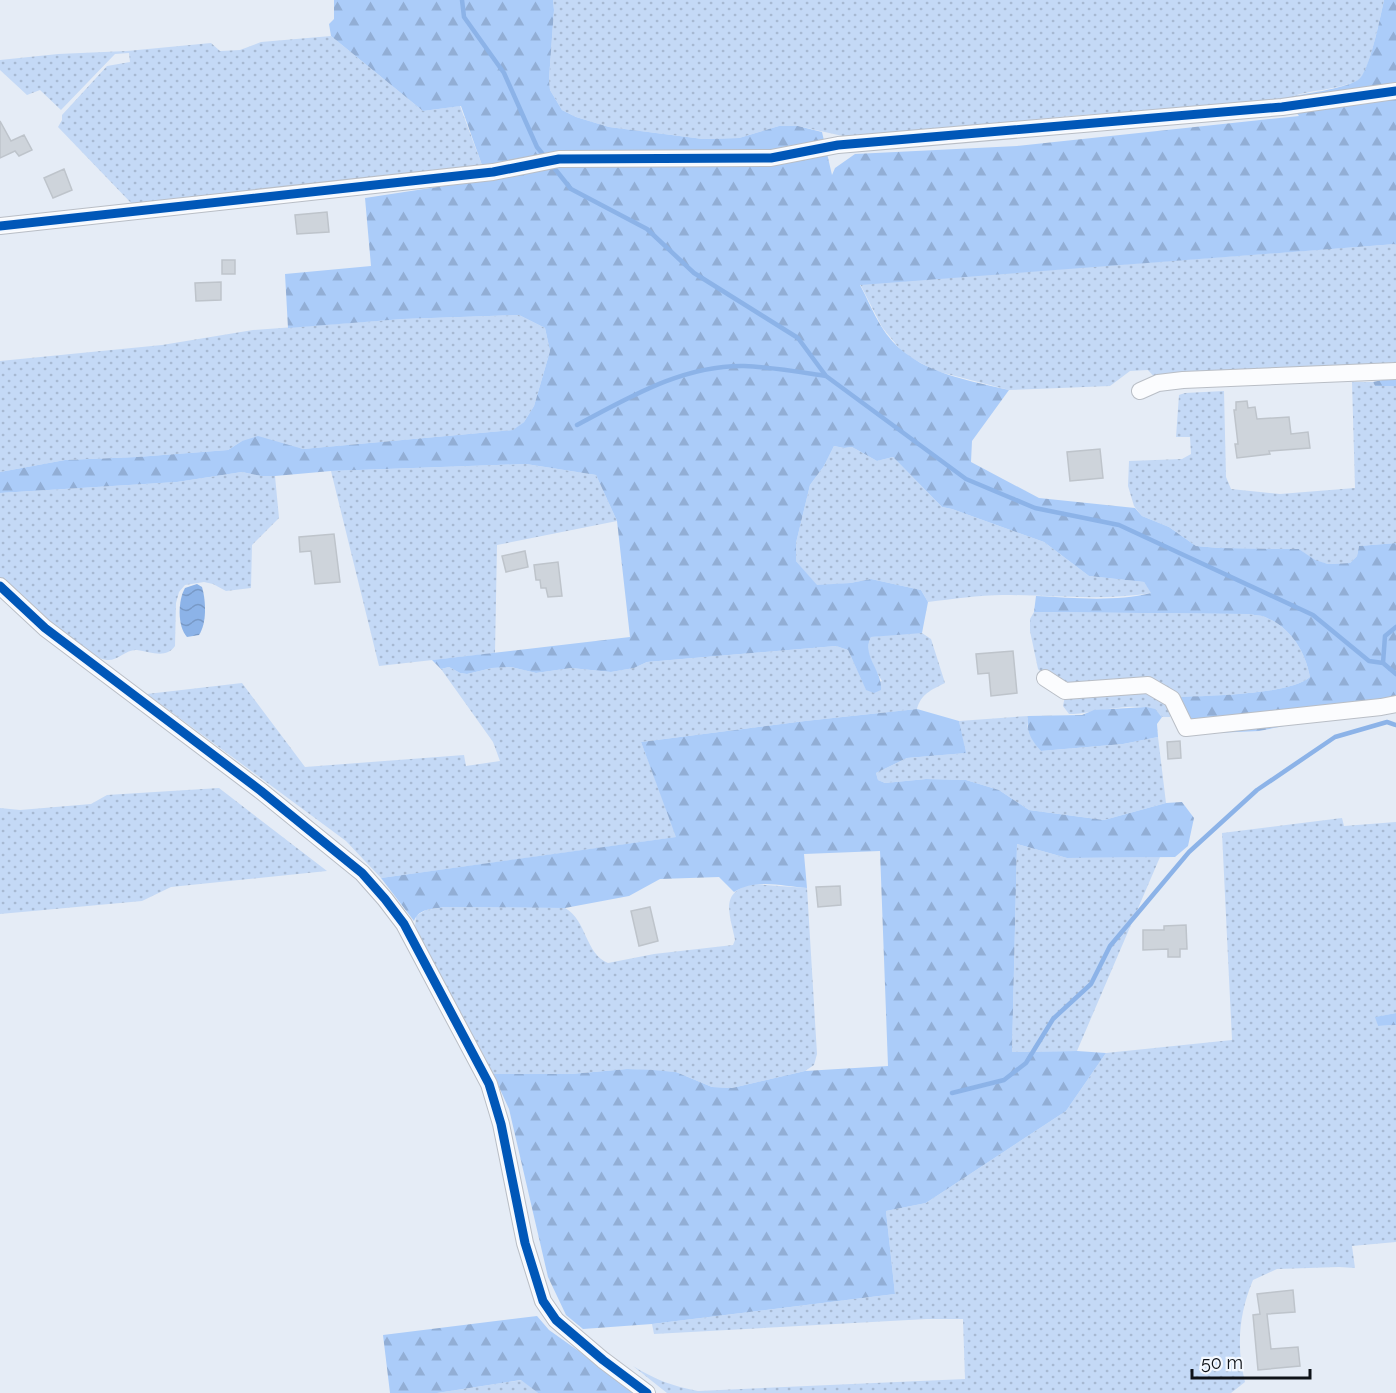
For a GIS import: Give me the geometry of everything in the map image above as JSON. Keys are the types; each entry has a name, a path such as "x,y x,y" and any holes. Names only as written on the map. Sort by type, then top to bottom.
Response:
{"street":[{"path":"0,226 493,172 560,159 771,158 838,145 1282,108 1396,92"},
{"path":"1140,391 1158,383 1182,380 1396,371"},
{"path":"0,586 45,628 261,791 362,873 385,899 404,924 489,1084 501,1124 525,1243 543,1301 556,1320 647,1393"},
{"path":"1045,678 1065,691 1148,685 1172,699 1186,728 1396,704"}],"shaded area":[{"path":"553,0 1384,0 1371,55 1359,80 1299,94 1278,103 1082,115 895,133 856,139 798,126 779,126 739,138 703,139 609,127 576,117 562,110 550,90 549,79"},
{"path":"331,36 423,111 460,106 483,168 133,205 58,127 62,115 107,66 130,62 129,53 115,54 61,110 40,90 27,95 0,70 0,60 58,54 127,51 211,43 220,51 240,50 261,42"},
{"path":"1396,244 1396,368 1157,380 1148,370 1130,371 1110,386 1009,390 936,371 904,354 882,327 860,284"},
{"path":"519,315 545,328 550,351 534,406 524,422 514,430 303,449 242,441 228,450 65,460 0,472 0,361 162,345 253,330 403,319"},
{"path":"1352,382 1373,382 1375,386 1396,386 1396,543 1359,546 1357,556 1350,563 1328,564 1315,561 1299,549 1196,546 1169,527 1142,516 1134,506 1128,486 1129,461 1182,459 1191,454 1190,437 1176,437 1179,395 1185,393 1224,391 1226,477 1231,489 1280,494 1355,488"},
{"path":"834,446 852,447 877,461 893,457 942,507 1044,542 1089,576 1144,582 1152,593 1096,597 994,595 928,602 921,590 871,579 817,586 796,561 796,543 810,485 824,466"},
{"path":"526,464 596,475 617,521 497,545 495,653 379,666 331,471"},
{"path":"242,472 275,476 279,518 252,545 251,588 226,591 204,582 185,585 179,592 176,603 175,646 163,654 133,650 111,660 96,656 52,625 0,578 0,493 177,482"},
{"path":"1034,612 1263,616 1282,627 1295,641 1305,658 1310,677 1285,688 1266,691 1175,697 1170,690 1061,684 1045,676 1038,669 1030,631 1030,619"},
{"path":"922,633 931,639 945,683 924,696 917,709 641,742 677,837 381,878 346,841 147,694 242,683 305,767 464,755 466,766 500,761 493,742 441,669 449,667 467,674 492,668 511,667 536,673 571,668 611,672 634,668 647,662 836,646 848,650 866,689 882,681 869,654 871,637"},
{"path":"1145,693 1166,703 1171,713 1170,717 1162,717 1145,707 1069,714 1063,706 1065,696"},
{"path":"1028,716 1027,726 1041,751 1123,744 1158,737 1166,803 1104,820 1029,810 999,790 966,780 926,779 885,783 878,780 876,773 907,758 965,753 959,721"},
{"path":"219,788 327,871 171,887 142,901 0,914 0,808 20,810 91,804 107,795"},
{"path":"1342,818 1344,826 1396,822 1396,1013 1376,1017 1378,1026 1396,1025 1396,1242 1352,1246 1355,1268 1277,1269 1253,1280 1248,1292 1240,1330 1240,1356 1245,1382 1231,1393 667,1393 633,1366 664,1382 698,1391 965,1379 963,1319 654,1334 652,1324 895,1294 886,1211 926,1203 1066,1111 1106,1053 1232,1040 1222,833"},
{"path":"1017,844 1067,858 1160,857 1077,1051 1012,1052"},
{"path":"752,884 807,888 817,1054 814,1065 805,1071 732,1088 712,1087 676,1072 627,1069 571,1074 493,1074 415,927 416,916 426,910 445,907 565,908 578,920 590,945 600,959 608,963 654,954 733,945 735,940 729,913 731,898 735,892"},
{"path":"522,1380 538,1393 437,1393"}],"green space":[{"path":"334,0 553,0 549,79 550,90 562,110 576,117 609,127 703,139 739,138 779,126 798,126 822,132 832,175 835,168 855,154 1017,146 1299,116 1285,98 1323,91 1358,80 1366,67 1374,43 1384,0 1396,0 1396,244 860,285 881,326 892,341 906,353 938,371 1009,390 972,441 971,462 1039,498 1135,508 1142,516 1169,527 1196,546 1299,549 1315,560 1328,564 1350,563 1357,556 1359,546 1396,543 1396,704 1259,731 1192,734 1175,697 1266,691 1285,688 1310,677 1300,649 1282,627 1265,617 1246,614 1034,612 1036,596 1109,598 1151,593 1144,582 1089,576 1044,542 942,507 893,457 877,461 852,447 834,446 824,466 810,485 796,543 796,561 817,585 871,579 921,590 928,602 922,633 871,637 870,657 881,683 881,690 874,693 866,690 848,650 836,646 647,662 634,668 611,672 571,668 536,673 511,667 492,668 467,674 449,667 441,669 432,660 630,637 617,521 596,475 526,464 331,471 275,476 242,472 177,482 0,493 0,472 65,460 228,450 242,441 258,436 303,449 513,430 524,422 534,406 550,351 545,328 519,315 403,319 288,328 285,274 371,266 365,198 483,180 483,168 461,106 423,111 331,36 329,24 334,19"},
{"path":"1396,377 1396,386 1375,386 1373,382"},
{"path":"1146,707 1155,709 1162,717 1157,724 1158,737 1123,744 1041,751 1029,731 1028,716 1082,715 1094,710"},
{"path":"917,709 959,721 966,753 907,758 876,773 878,780 885,783 926,779 966,780 999,790 1029,810 1104,820 1166,803 1182,802 1194,818 1188,846 1175,857 1067,858 1017,844 1012,1052 1106,1053 1066,1111 926,1203 886,1211 895,1294 652,1324 583,1329 566,1315 548,1277 509,1109 493,1074 571,1074 627,1069 653,1070 676,1072 712,1087 732,1088 805,1071 888,1066 880,851 804,854 807,888 760,884 734,892 719,877 660,879 629,896 565,908 445,907 423,911 414,921 381,878 676,837 641,742"},
{"path":"1396,1013 1396,1025 1378,1026 1375,1017"},
{"path":"537,1316 549,1330 638,1393 538,1393 521,1380 437,1393 390,1393 383,1335"}],"water":[{"path":"197,584 202,587 204,599 205,612 202,630 199,635 187,637 180,620 181,599 185,588"}],"building":[{"path":"0,121 11,141 24,135 32,150 19,156 15,151 0,158"},
{"path":"64,169 72,190 53,198 44,178"},
{"path":"327,212 329,232 297,234 295,215"},
{"path":"222,260 235,260 235,274 222,274"},
{"path":"221,282 221,300 196,301 195,283"},
{"path":"1247,401 1248,408 1255,407 1257,419 1289,417 1291,434 1308,432 1310,448 1269,451 1270,454 1237,458 1235,444 1238,444 1234,410 1236,410 1236,402"},
{"path":"1100,449 1103,478 1070,481 1067,452"},
{"path":"334,534 340,582 315,584 311,551 300,552 299,537"},
{"path":"525,551 528,567 506,572 502,556"},
{"path":"558,562 562,596 548,597 546,588 541,588 540,580 536,580 534,565"},
{"path":"1013,651 1017,693 991,696 989,673 978,674 976,654"},
{"path":"1180,741 1181,758 1168,759 1167,742"},
{"path":"840,886 841,905 818,907 816,887"},
{"path":"650,907 658,941 639,946 631,911"},
{"path":"1186,925 1187,949 1180,949 1180,957 1168,957 1168,949 1143,950 1143,930 1164,930 1164,926"},
{"path":"1293,1290 1295,1312 1267,1314 1271,1349 1298,1347 1300,1366 1258,1370 1253,1315 1260,1314 1257,1294"}],"waterway":[{"path":"462,0 464,17 504,73 537,147 545,157"},
{"path":"551,164 571,189 647,229 694,273 798,338 826,376 966,479 1035,508 1119,525 1313,615 1369,661 1383,663 1396,674"},
{"path":"577,425 637,394 678,377 700,371 744,366 826,376"},
{"path":"1383,663 1385,636 1396,627"},
{"path":"952,1093 1004,1080 1026,1063 1053,1019 1091,984 1110,946 1189,852 1257,790 1335,737 1387,722 1396,725"}],"cycle path":[{"path":"0,226 493,172 559,159 771,158 838,145 1282,107 1396,91"},
{"path":"0,586 45,628 261,791 362,873 385,899 404,924 489,1084 501,1124 525,1243 543,1301 556,1320 647,1393"}]}
